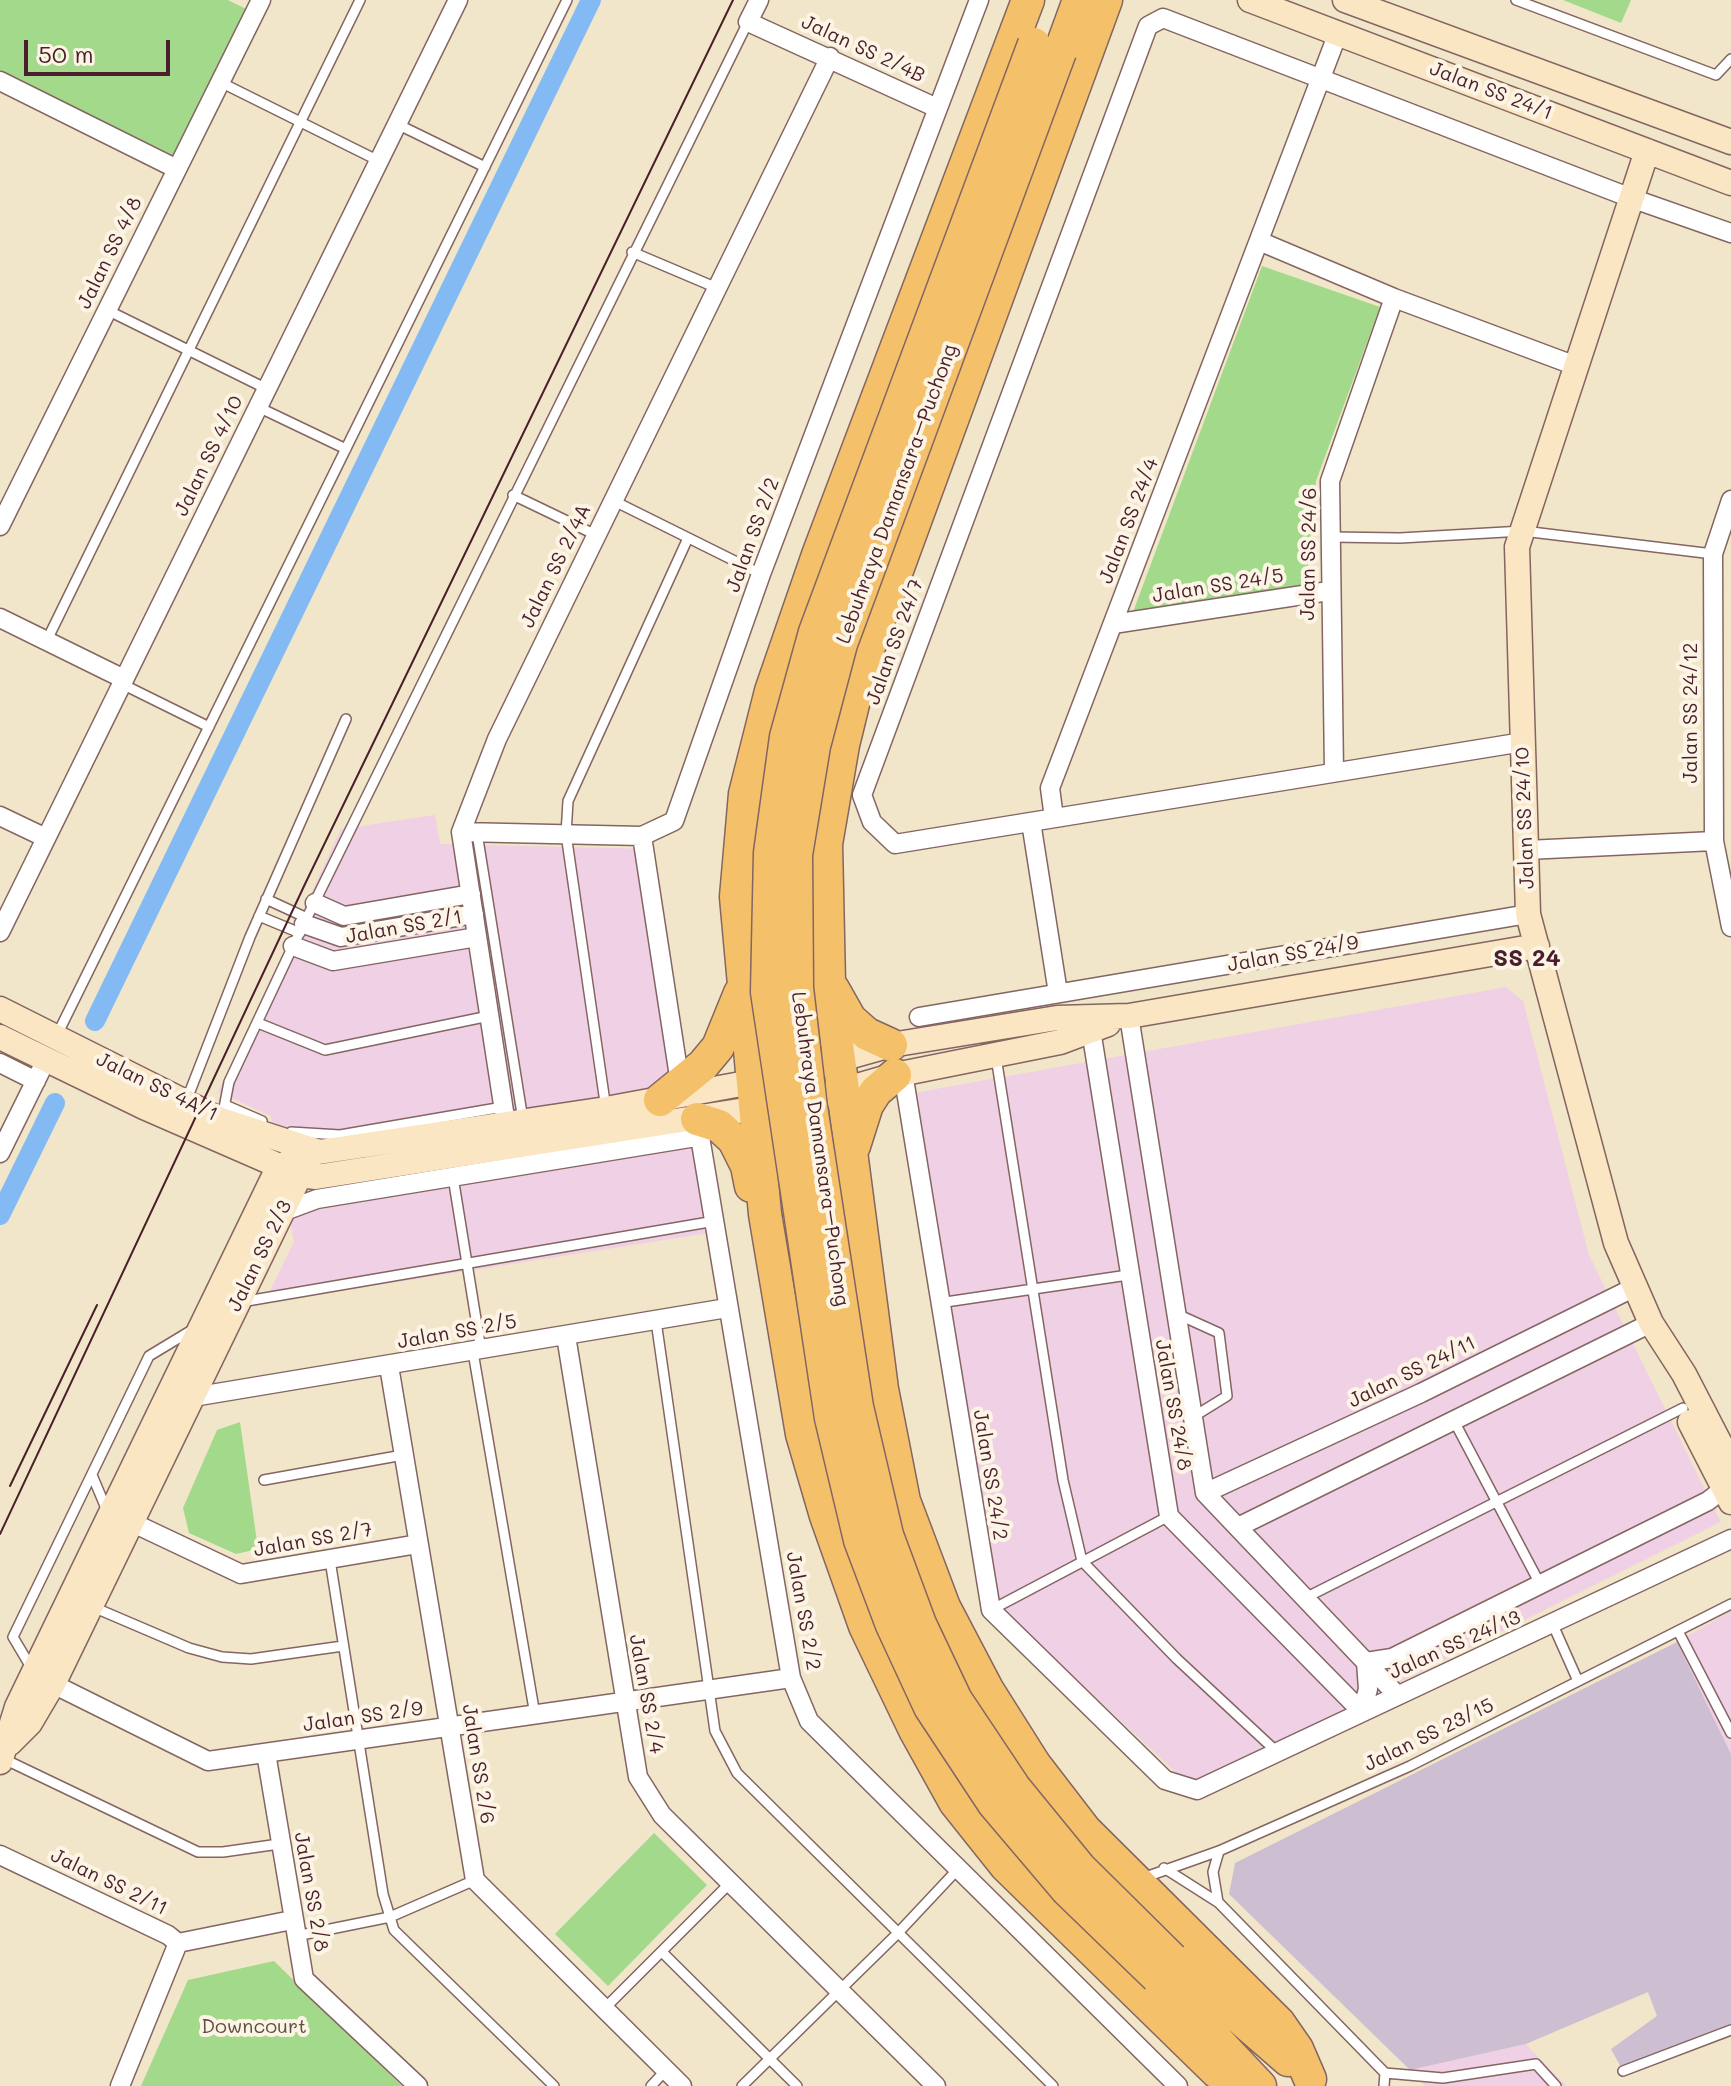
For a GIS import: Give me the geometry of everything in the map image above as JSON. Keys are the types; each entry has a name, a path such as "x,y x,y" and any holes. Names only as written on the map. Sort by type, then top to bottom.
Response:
{"highway":[{"path":"1028,0 818,555 771,691 745,794 736,897 765,1214 810,1462 865,1626 915,1730 955,1802 1006,1866 1217,2072 1239,2086"},
{"path":"1047,48 1050,0"},
{"name":"Lebuhraya Damansara–Puchong","path":"1079,0 1047,48 841,644 814,746 796,855 797,988 811,1107 857,1407 887,1535 920,1624 956,1700 1014,1787 1260,2086"},
{"path":"1106,0 863,663 843,745 826,844 829,983 882,1389 904,1501 944,1607 987,1689 1035,1765 1085,1830 1149,1874 1279,2023 1297,2049 1313,2082"},
{"path":"742,986 770,1002 791,1003 812,996 829,983"},
{"path":"829,983 850,1019 896,1065 867,1105 850,1161"},
{"path":"670,1092 718,1047 742,986"},
{"path":"699,1128 719,1126 734,1140 747,1166 753,1196 765,1214"},
{"path":"765,1214 772,1181 792,1158 822,1150 850,1161"},
{"name":"Lebuhraya Damansara–Puchong","path":"1165,1968 1313,2082"}],"main road":[{"name":"Jalan SS 24/1","path":"1250,0 1731,183"},
{"name":"Jalan SS 24/1","path":"1349,1 1731,142"},
{"name":"Jalan SS 24/10","path":"1647,151 1517,547 1528,914 1616,1243 1651,1323 1684,1374 1731,1465"},
{"name":"Jalan SS 24/9","path":"754,1096 842,1092 896,1065 1057,1018 1129,1016 1537,946"},
{"name":"Jalan SS 4A/1","path":"0,1009 185,1102 223,1112 260,1135 319,1152"},
{"name":"Jalan SS 24/9","path":"754,1096 839,1059 896,1065 996,1056 1060,1042 1129,1016"},
{"name":"Jalan SS 4A/1","path":"0,1037 41,1070 291,1167"},
{"path":"260,1135 291,1167 319,1152 511,1117 606,1109 670,1092 754,1096"},
{"name":"Jalan SS 2/3","path":"291,1167 370,1170 699,1128 754,1096"},
{"name":"Jalan SS 2/3","path":"43,1678 91,1606 120,1519 193,1397 282,1212 291,1167"},
{"name":"Jalan SS 2/3","path":"3,1755 30,1723 43,1678 120,1519 201,1325 291,1167"},
{"path":"1665,1349 1667,1376 1727,1496"}],"street":[{"name":"Jalan SS 4/10","path":"0,932 458,0"},
{"path":"748,22 759,0"},
{"name":"Jalan SS 2/2","path":"642,836 674,821 761,574 979,0"},
{"name":"Jalan SS 4/8","path":"0,526 220,82 252,3"},
{"name":"Jalan SS 24/7","path":"1321,78 1163,18 1148,26 862,795 872,822 895,844 1523,742"},
{"name":"Jalan SS 2/4B","path":"748,22 937,108"},
{"name":"Jalan SS 24/4","path":"1054,818 1050,788 1338,33"},
{"name":"Jalan SS 2/4A","path":"511,1117 489,1016 471,894 469,832 486,763 830,57"},
{"path":"1321,78 1631,198 1731,233"},
{"path":"0,81 177,169"},
{"path":"1259,241 1394,298 1576,366"},
{"name":"Jalan SS 24/6","path":"1334,772 1329,591 1330,481 1394,298"},
{"name":"Jalan SS 24/12","path":"1731,500 1713,554 1714,841 1731,927"},
{"name":"Jalan SS 24/5","path":"1113,624 1329,591"},
{"path":"0,618 123,681"},
{"path":"0,816 46,838"},
{"path":"1031,822 1058,993"},
{"path":"469,832 642,836 670,1092"},
{"path":"1527,850 1714,841"},
{"name":"Jalan SS 2/1","path":"304,925 471,894"},
{"name":"Jalan SS 2/1","path":"304,925 341,937 474,914"},
{"name":"Jalan SS 24/9","path":"919,1017 1528,914"},
{"name":"Jalan SS 2/1","path":"304,925 333,961 477,937"},
{"name":"Jalan SS 24/8","path":"1129,1016 1205,1493 1397,1695"},
{"name":"Jalan SS 24/8","path":"1091,1030 1169,1516"},
{"path":"0,1063 41,1070 0,1152"},
{"name":"Jalan SS 24/2","path":"896,1065 991,1610"},
{"path":"282,1212 317,1199 453,1177 699,1128"},
{"name":"Jalan SS 2/2","path":"699,1128 791,1678 809,1721 1178,2086"},
{"name":"Jalan SS 24/11","path":"1205,1493 1421,1393 1635,1287"},
{"name":"Jalan SS 2/5","path":"193,1397 727,1308"},
{"path":"1238,1527 1651,1323"},
{"name":"Jalan SS 2/4","path":"566,1336 623,1702 638,1777 662,1815 936,2086"},
{"name":"Jalan SS 2/6","path":"389,1366 475,1880"},
{"path":"1362,1712 1368,1689 1366,1662 1392,1658 1708,1501 1727,1496"},
{"path":"1169,1516 1362,1712"},
{"name":"Jalan SS 2/7","path":"120,1519 241,1574 418,1544"},
{"name":"Jalan SS 24/13","path":"991,1610 1165,1780 1197,1790 1731,1539"},
{"name":"Jalan SS 2/9","path":"43,1678 208,1761 791,1678"},
{"name":"Jalan SS 2/8","path":"266,1753 304,1979 418,2086"},
{"name":"Jalan SS 2/11","path":"0,1855 168,1935 178,1943 294,1928"},
{"path":"475,1880 682,2086"},
{"path":"120,2086 178,1943"}],"lane":[{"path":"47,640 360,0"},
{"path":"56,1037 567,0"},
{"path":"1516,0 1716,75 1731,59"},
{"path":"469,832 511,1117 307,1135 223,1112 229,1082 304,925 632,252 748,22"},
{"path":"220,82 379,161"},
{"path":"397,124 485,167"},
{"path":"632,252 717,288"},
{"path":"107,310 267,389"},
{"path":"258,407 346,449"},
{"path":"513,495 596,535"},
{"path":"612,500 761,574"},
{"path":"1330,537 1400,538 1523,531 1713,554"},
{"path":"606,1109 566,834 568,801 688,538"},
{"path":"123,681 209,727"},
{"path":"185,1102 266,899 346,719"},
{"path":"266,899 304,925"},
{"path":"259,916 304,925"},
{"path":"258,1023 325,1050 489,1016"},
{"path":"996,1056 1035,1287 1063,1480 1082,1561 1177,1659 1277,1752"},
{"path":"453,1177 477,1351 535,1715"},
{"path":"237,1302 715,1221"},
{"path":"939,1303 1128,1275"},
{"path":"1177,1314 1219,1333 1227,1396 1193,1417"},
{"path":"656,1321 715,1731 737,1773 1053,2086"},
{"path":"43,1678 13,1637 149,1356 201,1325"},
{"path":"1305,1598 1683,1408"},
{"path":"1453,1419 1540,1584"},
{"path":"264,1480 403,1455"},
{"path":"92,1475 120,1519"},
{"path":"991,1610 1169,1516"},
{"path":"330,1560 357,1740 394,1930 554,2086"},
{"name":"Jalan SS 23/15","path":"1149,1874 1219,1851 1410,1766 1731,1604"},
{"path":"91,1606 189,1648 222,1657 251,1659 343,1646"},
{"path":"1553,1625 1578,1681"},
{"path":"1678,1631 1731,1733"},
{"path":"3,1755 198,1852 223,1852 279,1844"},
{"path":"1219,1851 1213,1872 1219,1903"},
{"path":"742,2086 897,1934 958,1869"},
{"path":"1149,1874 1219,1903 1385,2073 1443,2078 1536,2064 1556,2086"},
{"path":"294,1928 390,1917 475,1880"},
{"path":"604,2009 731,1882"},
{"path":"662,1952 797,2086"},
{"path":"1623,2071 1731,2030"},
{"path":"651,2086 666,2070"},
{"path":"1384,2086 1385,2073"}],"shaded area":[{"path":"435,815 440,844 652,849 709,1233 264,1303 294,1242 271,1116 218,1092 341,829"},
{"path":"1506,987 1523,1001 1589,1255 1721,1522 1200,1782 1184,1780 999,1607 913,1093"},
{"path":"1731,1611 1731,1754 1677,1642"},
{"path":"1677,1642 1731,1754 1731,2030 1623,2071 1611,2049 1657,2016 1648,1992 1526,2044 1410,2070 1229,1894 1235,1863"},
{"path":"1526,2044 1566,2086 1425,2086 1410,2070"}],"green space":[{"path":"0,0 228,0 246,9 177,157 0,71"},
{"path":"1563,0 1631,0 1621,23"},
{"path":"1262,266 1380,307 1316,481 1306,585 1133,612"},
{"path":"240,1422 258,1549 236,1554 189,1533 183,1508 217,1430"},
{"path":"654,1833 707,1885 608,1986 555,1934"},
{"name":"Downcourt","path":"274,1961 402,2086 141,2086 188,1980"}],"waterway":[{"path":"95,1021 591,0"},
{"path":"0,1215 55,1103"}],"tram line":[{"path":"0,1534 305,884 733,0"},
{"path":"10,1486 97,1305"}],"district":[{"name":"SS 24","path":"1527,959"}]}
